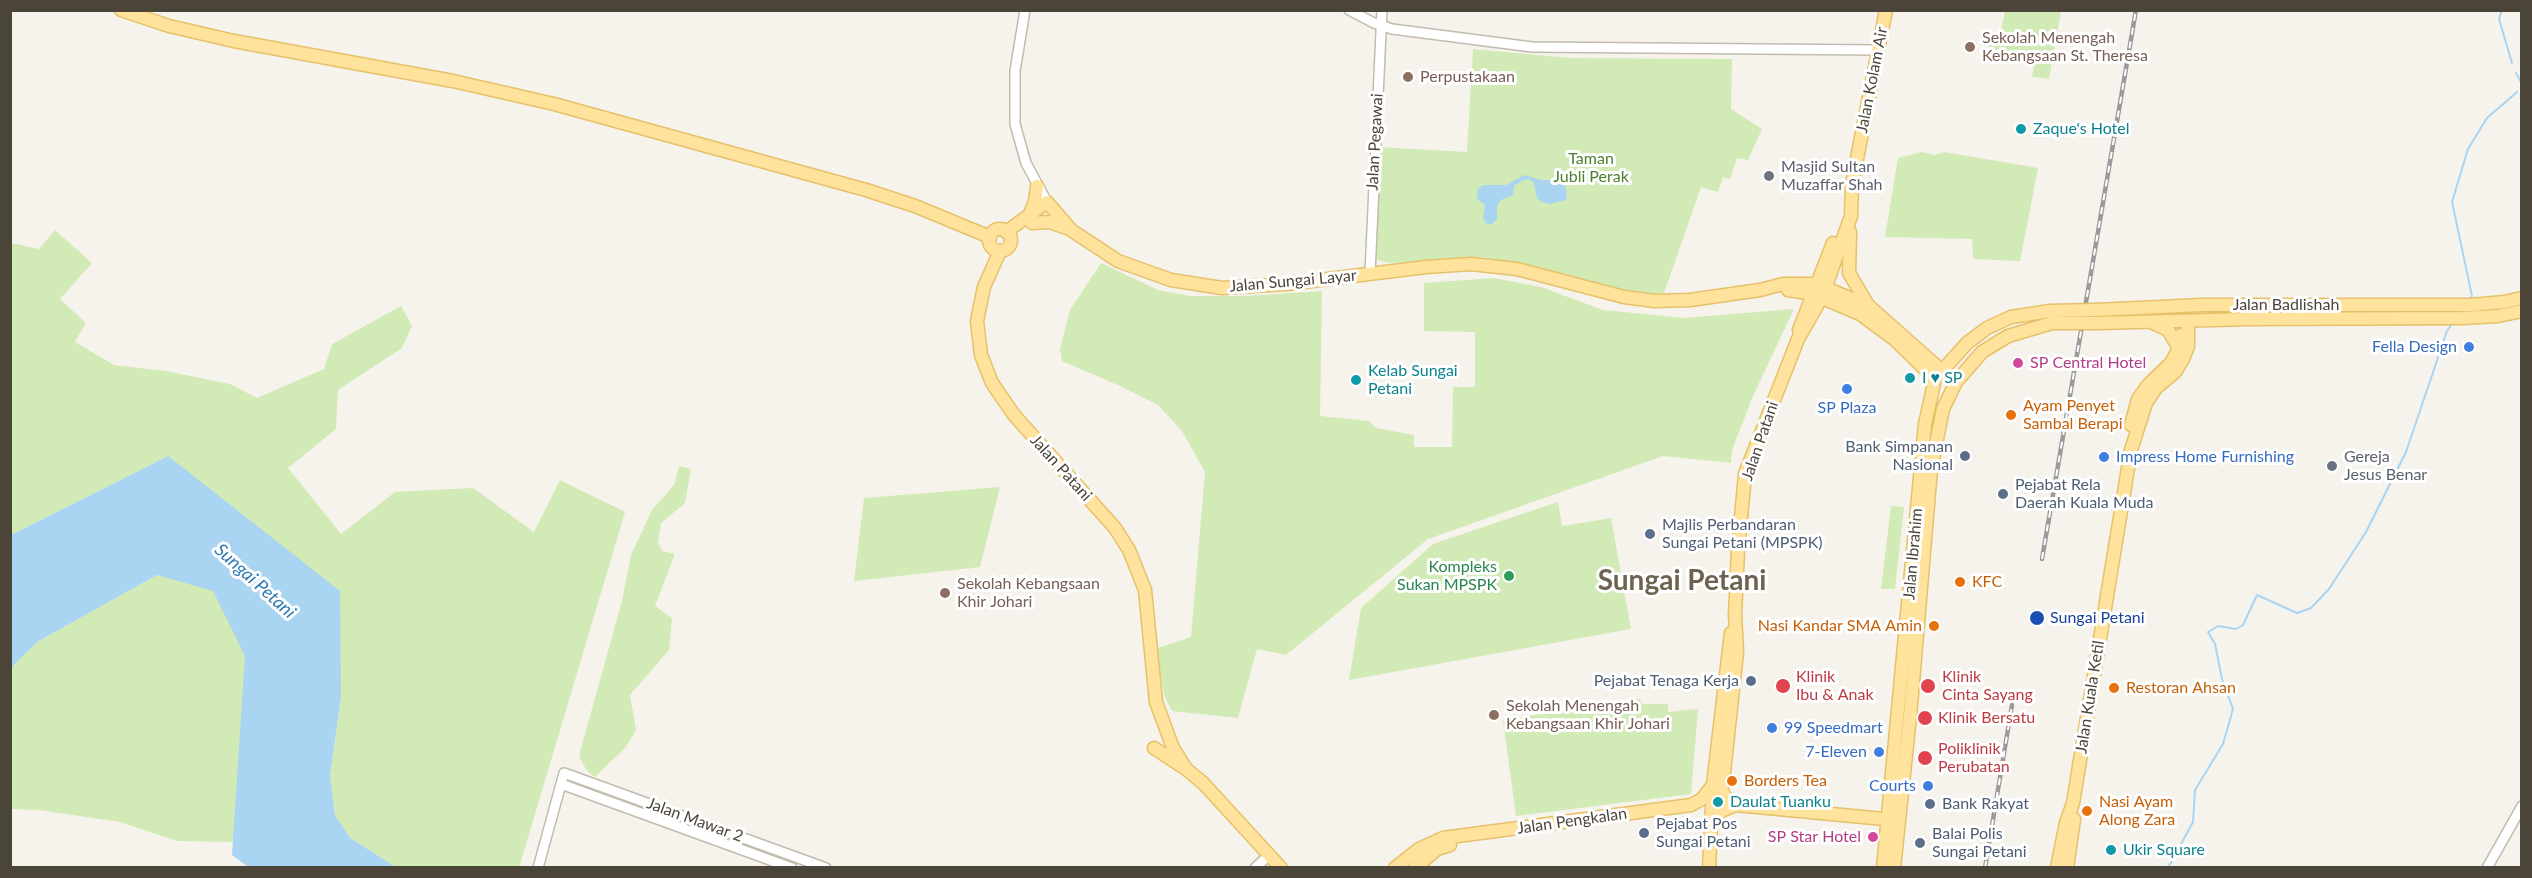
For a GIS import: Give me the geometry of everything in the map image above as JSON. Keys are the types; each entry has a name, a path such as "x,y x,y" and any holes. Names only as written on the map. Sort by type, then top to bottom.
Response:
{"main road":[{"path":"121,10 169,26 225,39 453,81 554,104 867,190 915,206 990,237"},
{"name":"Jalan Kolam Air","path":"1819,290 1852,184 1886,10"},
{"name":"Jalan Kolam Air","path":"1819,290 1851,216 1852,184"},
{"path":"1030,219 1037,186"},
{"path":"990,237 991,245 1000,251 1007,248 1008,235 1049,205"},
{"name":"Jalan Sungai Layar","path":"1049,205 1071,230 1101,252 1129,266 1164,278 1197,285 1249,288 1449,265 1490,265 1534,273 1624,297 1655,301 1690,300 1760,290 1782,284 1819,290 1869,306 1920,358"},
{"path":"1851,216 1849,273 1869,306"},
{"path":"1030,219 1049,222 1071,230"},
{"path":"990,237 997,230 1008,235"},
{"name":"Jalan Patani","path":"1000,251 984,287 978,312 979,341 985,368 1004,402 1115,528 1129,550 1145,590 1155,688 1161,721 1173,748"},
{"name":"Jalan Sungai Layar","path":"1760,290 1819,290 1873,322 1940,375"},
{"name":"Jalan Patani","path":"1798,339 1801,321 1819,290"},
{"name":"Jalan Patani","path":"1709,867 1713,802 1718,788 1728,654 1735,619 1741,502 1745,474 1819,290"},
{"path":"1785,291 1798,301 1801,321"},
{"name":"Jalan Badlishah","path":"2051,317 2098,310 2168,306 2452,306 2495,304 2522,298"},
{"path":"2184,320 2200,312 2245,311 2259,305"},
{"path":"2098,310 2113,315 2173,313 2184,320"},
{"name":"Jalan Badlishah","path":"2051,317 2097,323 2184,320 2463,318 2498,316 2522,311"},
{"path":"1940,375 1962,348 1998,322 2024,314 2051,317"},
{"name":"Jalan Ibrahim","path":"1883,867 1894,819 1935,440 1943,409 1956,382 1982,352 2008,336 2051,317"},
{"path":"2183,347 2184,320"},
{"name":"Jalan Kuala Ketil","path":"2057,867 2066,823 2073,803 2131,450 2130,431 2138,399 2196,332 2213,320"},
{"path":"2148,321 2168,330 2183,347"},
{"path":"1940,375 1956,369 1986,341 2001,335 2008,336"},
{"path":"1925,424 1920,358 1943,357 1962,348"},
{"path":"1935,440 1935,417 1943,388 1940,375"},
{"name":"Jalan Ibrahim","path":"1894,867 1894,819 1925,424 1940,375"},
{"name":"Jalan Patani","path":"1155,688 1188,765 1281,867"},
{"path":"1172,730 1173,748 1188,765"},
{"path":"1154,748 1188,765"},
{"path":"1690,805 1718,788 1736,805"},
{"name":"Jalan Kuala Ketil","path":"2067,867 2074,824 2073,803"},
{"path":"1690,805 1704,812 1711,825 1721,811 1736,805 1894,819"},
{"name":"Jalan Pengkalan","path":"1395,867 1415,851 1435,841 1467,834 1489,833 1690,805"},
{"name":"Jalan Pengkalan","path":"1418,867 1437,849 1489,833"}],"street":[{"name":"Jalan Sungai Layar","path":"1024,10 1015,71 1014,124 1023,157 1049,205"},
{"path":"1349,10 1381,26 1461,39 1539,48 1877,50"},
{"name":"Jalan Pegawai","path":"1370,274 1382,10"},
{"name":"Jalan Mawar 2","path":"792,867 561,784 564,773 826,867"},
{"path":"538,867 561,784"},
{"path":"2487,867 2522,806"},
{"path":"1255,867 1269,855"}],"green space":[{"path":"2005,11 2061,11 2049,79 2032,77 2035,60 1988,52 1989,45 1998,45"},
{"name":"Taman Jubli Perak","path":"1473,49 1569,58 1732,59 1731,109 1762,129 1748,160 1737,158 1730,179 1723,177 1718,192 1701,187 1663,296 1631,293 1546,270 1482,257 1389,263 1378,260 1374,249 1377,147 1467,152"},
{"path":"1922,152 1934,155 1944,152 2038,168 2020,261 1973,259 1972,239 1885,237 1898,158"},
{"path":"55,230 92,263 60,299 86,323 75,342 114,365 166,371 230,384 257,398 324,369 332,344 401,306 412,326 402,348 338,390 336,429 288,468 341,534 395,492 473,488 534,532 560,480 625,512 519,868 396,867 350,838 335,815 330,777 341,697 168,456 11,535 11,243 39,249"},
{"path":"1101,263 1158,290 1190,296 1245,296 1322,291 1320,416 1369,421 1376,428 1414,435 1414,447 1452,447 1453,387 1475,387 1475,332 1424,331 1424,283 1494,278 1541,287 1603,310 1685,318 1794,309 1753,396 1732,450 1731,463 1663,456 1428,539 1286,655 1257,649 1238,718 1172,711 1164,695 1158,656 1158,648 1191,637 1205,472 1182,431 1158,405 1062,361 1060,349 1070,310"},
{"path":"679,466 691,469 685,503 661,523 658,543 662,551 675,554 655,606 672,618 669,650 630,695 636,730 626,747 595,777 587,771 580,758 580,752 622,601 631,555 652,510 674,485"},
{"path":"1000,487 980,567 854,581 864,498"},
{"name":"Kompleks Sukan MPSPK","path":"1558,502 1562,526 1611,518 1631,629 1349,680 1361,608 1433,544"},
{"path":"1891,506 1904,507 1895,589 1881,589"},
{"path":"157,575 223,581 259,656 256,821 232,842 177,841 120,822 39,810 11,809 11,668 37,642"},
{"path":"1640,699 1642,704 1668,704 1668,712 1698,709 1691,794 1516,816 1503,720"}],"water":[{"path":"1524,175 1541,180 1557,180 1564,184 1567,192 1566,200 1550,204 1542,202 1537,198 1534,183 1529,179 1523,180 1514,186 1513,195 1501,200 1497,205 1497,219 1492,224 1487,224 1483,218 1485,205 1477,199 1478,189 1483,185 1506,185"},
{"name":"Sungai Petani","path":"168,456 340,591 341,697 330,776 335,815 350,838 396,867 248,867 232,855 245,656 213,591 157,575 37,642 11,668 11,535"}],"waterway":[{"path":"2502,10 2499,19 2512,63"},
{"path":"2516,73 2522,84"},
{"path":"2469,300 2472,296 2452,202 2468,149 2487,118 2517,92"},
{"path":"2168,868 2193,822 2195,790 2223,744 2233,709 2222,679 2215,644 2208,632 2218,626 2236,629 2243,625 2257,595 2297,613 2311,608 2329,589 2366,532 2406,452 2447,331 2453,322"}],"railway":[{"path":"2042,559 2136,10"},
{"path":"1985,868 2012,705"}],"place":[{"name":"Sekolah Menengah Kebangsaan St. Theresa","path":"1970,47"},
{"name":"Perpustakaan","path":"1408,77"},
{"name":"Zaque's Hotel","path":"2021,129"},
{"name":"Masjid Sultan Muzaffar Shah","path":"1769,176"},
{"name":"Fella Design","path":"2469,347"},
{"name":"SP Central Hotel","path":"2018,363"},
{"name":"I ♥ SP","path":"1910,378"},
{"name":"Kelab Sungai Petani","path":"1356,380"},
{"name":"SP Plaza","path":"1847,389"},
{"name":"Ayam Penyet Sambal Berapi","path":"2011,415"},
{"name":"Bank Simpanan Nasional","path":"1965,456"},
{"name":"Impress Home Furnishing","path":"2104,457"},
{"name":"Gereja Jesus Benar","path":"2332,466"},
{"name":"Pejabat Rela Daerah Kuala Muda","path":"2003,494"},
{"name":"Majlis Perbandaran Sungai Petani (MPSPK)","path":"1650,534"},
{"name":"Kompleks Sukan MPSPK","path":"1509,576"},
{"name":"KFC","path":"1960,582"},
{"name":"Sekolah Kebangsaan Khir Johari","path":"945,593"},
{"name":"Sungai Petani","path":"2037,618"},
{"name":"Nasi Kandar SMA Amin","path":"1934,626"},
{"name":"Pejabat Tenaga Kerja","path":"1751,681"},
{"name":"Klinik Ibu & Anak","path":"1783,686"},
{"name":"Klinik Cinta Sayang","path":"1928,686"},
{"name":"Restoran Ahsan","path":"2114,688"},
{"name":"Sekolah Menengah Kebangsaan Khir Johari","path":"1494,715"},
{"name":"Klinik Bersatu","path":"1925,718"},
{"name":"99 Speedmart","path":"1772,728"},
{"name":"7-Eleven","path":"1879,752"},
{"name":"Poliklinik Perubatan","path":"1925,758"},
{"name":"Borders Tea","path":"1732,781"},
{"name":"Courts","path":"1928,786"},
{"name":"Daulat Tuanku","path":"1718,802"},
{"name":"Bank Rakyat","path":"1930,804"},
{"name":"Nasi Ayam Along Zara","path":"2087,811"},
{"name":"Pejabat Pos Sungai Petani","path":"1644,833"},
{"name":"SP Star Hotel","path":"1873,837"},
{"name":"Balai Polis Sungai Petani","path":"1920,843"},
{"name":"Ukir Square","path":"2111,850"}],"district":[{"name":"Sungai Petani","path":"1682,581"}]}
